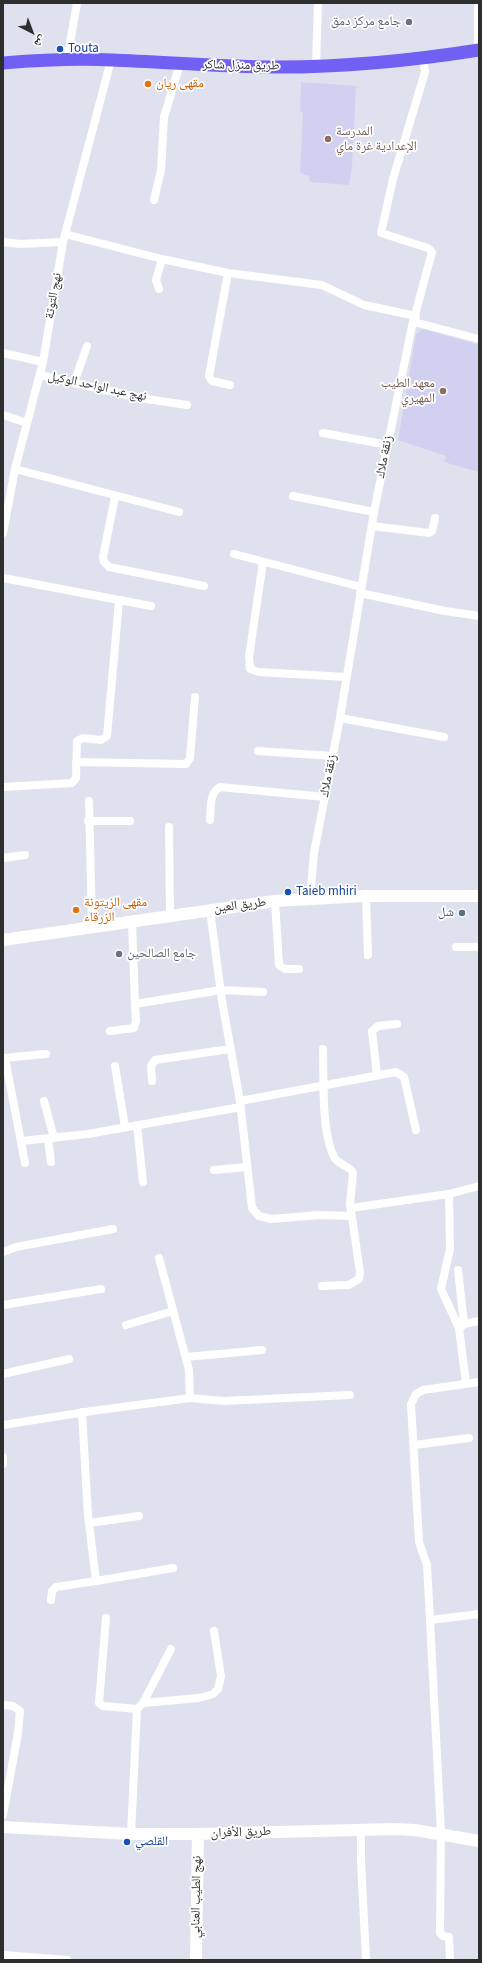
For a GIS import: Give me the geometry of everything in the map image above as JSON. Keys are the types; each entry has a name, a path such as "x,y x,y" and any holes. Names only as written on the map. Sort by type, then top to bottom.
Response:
{"main road":[{"name":"طريق منزل شاكر","path":"3,63 67,60 111,60 266,67 316,66 423,58 478,51"},
{"name":"طريق العين","path":"3,938 275,901 366,896 479,896"},
{"name":"طريق الأفران","path":"3,1826 131,1834 198,1834 394,1829 441,1834 479,1841"},
{"name":"نهج الطيب العنابي","path":"196,1960 198,1834"}],"street":[{"path":"67,60 78,3"},
{"path":"316,66 318,3"},
{"path":"478,3 478,51"},
{"name":"زنقة ملاك","path":"310,898 314,852 340,718 374,512 415,319 432,252 428,248 381,233 393,180 425,72 423,58"},
{"name":"نهج التوتة","path":"3,533 7,494 43,362 64,238 111,60"},
{"path":"154,200 161,170 164,117 180,64"},
{"path":"3,242 20,244 64,238 228,273 322,285 364,305 479,339"},
{"path":"159,289 156,280 162,259"},
{"path":"228,273 209,378 212,381 230,385"},
{"path":"74,383 86,346"},
{"path":"3,353 43,362"},
{"name":"نهج عبد الواحد الوكيل","path":"40,375 153,400 187,405"},
{"path":"3,415 27,422"},
{"path":"323,433 388,445"},
{"path":"15,469 115,497 179,512"},
{"path":"294,496 374,512"},
{"path":"115,497 104,557 106,565 112,568 204,586"},
{"path":"372,526 429,533 432,530 435,518"},
{"path":"234,554 361,590 446,611 479,616"},
{"path":"263,562 249,657 250,669 259,672 346,677"},
{"path":"3,578 151,606"},
{"path":"3,787 72,783 76,778 75,747 78,740 82,738 101,740 107,736 119,601"},
{"path":"76,762 186,764 190,758 195,697"},
{"path":"340,718 444,737"},
{"path":"258,751 333,756"},
{"path":"210,820 213,795 220,787 325,797"},
{"path":"89,801 88,821 92,927"},
{"path":"88,821 130,821"},
{"path":"169,827 170,915"},
{"path":"3,858 25,855"},
{"path":"366,896 368,955"},
{"path":"275,901 279,965 285,969 299,969"},
{"path":"210,910 221,990 240,1104 252,1208 259,1216 271,1219 351,1212 449,1194 479,1186"},
{"path":"110,1031 130,1030 135,1027 132,921"},
{"path":"456,947 479,947"},
{"path":"135,1004 221,990 263,992"},
{"path":"377,1075 372,1030 378,1026 397,1024"},
{"path":"152,1081 151,1066 155,1060 230,1048"},
{"path":"322,1286 349,1285 359,1279 360,1272 351,1212 353,1173 351,1169 337,1161 332,1152 324,1112 323,1049"},
{"path":"25,1162 22,1141 4,1058 46,1054"},
{"path":"115,1066 125,1127"},
{"path":"22,1141 51,1139 137,1125 396,1072 403,1075 416,1130"},
{"path":"44,1101 51,1139 51,1162"},
{"path":"137,1125 143,1182"},
{"path":"214,1170 247,1167"},
{"path":"449,1194 450,1249 441,1289 462,1326"},
{"path":"3,1252 16,1247 113,1229"},
{"path":"159,1258 189,1370 190,1398"},
{"path":"458,1270 466,1383"},
{"path":"3,1305 101,1289"},
{"path":"126,1325 173,1310"},
{"path":"462,1326 479,1320"},
{"path":"186,1357 262,1350"},
{"path":"3,1374 69,1359"},
{"path":"450,1960 449,1937 443,1936 440,1933 441,1834 430,1620 427,1566 419,1542 411,1408 412,1400 416,1394 425,1389 479,1382"},
{"path":"3,1425 82,1412 190,1398 224,1402 350,1395"},
{"path":"82,1412 89,1523 96,1581"},
{"path":"414,1445 469,1438"},
{"path":"3,1458 4,1464"},
{"path":"89,1523 139,1516"},
{"path":"51,1600 52,1591 56,1587 174,1568"},
{"path":"430,1620 479,1614"},
{"path":"106,1618 99,1703 103,1706 137,1709"},
{"path":"143,1703 199,1698 214,1694 218,1689 220,1676 214,1631"},
{"path":"131,1834 137,1709 143,1703 171,1649"},
{"path":"3,1705 12,1706 20,1711 3,1815"},
{"path":"361,1830 366,1960"},
{"path":"3,1955 67,1960"}],"shaded area":[{"name":"المدرسة الإعدادية غرة ماي","path":"301,82 356,86 352,167 349,185 310,182 309,176 300,173 303,112 300,111"},
{"name":"معهد الطيب المهيري","path":"423,329 479,345 479,472 444,462 446,456 398,440 416,334"}],"place":[{"name":"جامع مركز دمق","path":"409,22"},
{"name":"Touta","path":"60,49"},
{"name":"مقهى ريان","path":"148,84"},
{"name":"المدرسة الإعدادية غرة ماي","path":"328,139"},
{"name":"معهد الطيب المهيري","path":"443,391"},
{"name":"Taieb mhiri","path":"288,892"},
{"name":"مقهى الزيتونة الزرقاء","path":"76,910"},
{"name":"شل","path":"462,913"},
{"name":"جامع الصالحين","path":"119,954"},
{"name":"القلصي","path":"127,1842"}]}
